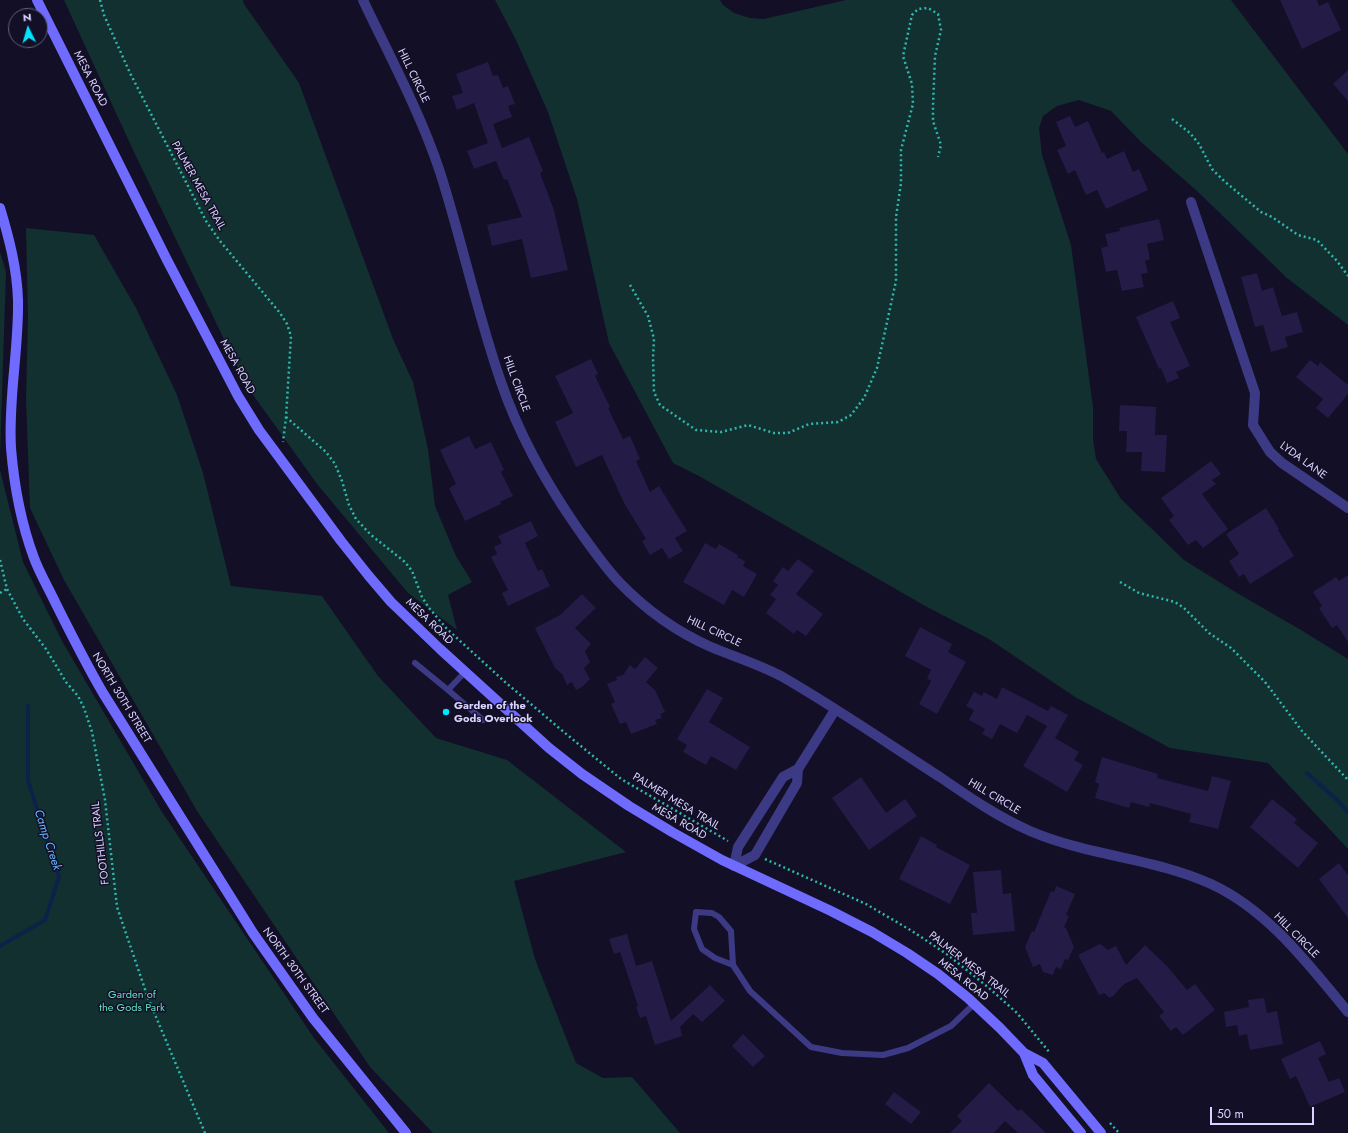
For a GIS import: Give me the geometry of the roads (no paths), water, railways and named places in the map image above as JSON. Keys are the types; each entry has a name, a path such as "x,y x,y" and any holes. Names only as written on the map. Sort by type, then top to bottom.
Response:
{"main road":[{"name":"MESA ROAD","path":"38,0 167,260 225,373 259,430 368,575 414,625 549,748 582,774 629,806 672,832 734,866 832,911 872,932 932,970 974,1004 1024,1053 1043,1063 1101,1133"},
{"name":"NORTH 30TH STREET","path":"0,208 12,252 18,300 11,447 17,494 25,530 37,564 86,663 253,933 314,1018 406,1133"},
{"name":"MESA ROAD","path":"1024,1053 1033,1074 1081,1133"}],"street":[{"name":"HILL CIRCLE","path":"363,0 413,104 435,158 494,358 512,411 527,446 546,482 568,515 619,582 641,603 663,620 687,635 711,647 761,666 782,677 1005,819 1031,831 1082,848 1145,863 1190,876 1211,884 1232,896 1275,929 1303,958 1348,1012"},
{"name":"LYDA LANE","path":"1191,202 1255,393 1253,425 1270,452 1282,463 1348,508"},
{"path":"734,866 755,855 797,783 798,769 835,710"},
{"path":"734,866 738,847 783,777 798,769"},
{"path":"762,809 777,818"}],"lane":[{"path":"415,663 483,720"},
{"path":"448,690 465,672"},
{"path":"733,965 715,958 702,949 694,929 696,912 712,913 719,917 731,931 733,965 750,991 811,1046 842,1053 883,1055 908,1048 951,1026 974,1004"}],"waterway":[{"name":"Camp Creek","path":"0,946 45,920 59,877 28,781 28,706"},
{"path":"1307,773 1348,812"}],"place":[{"name":"Garden of the Gods Overlook","path":"446,712"}],"park label":[{"name":"Garden of the Gods Park","path":"132,1001"}]}
